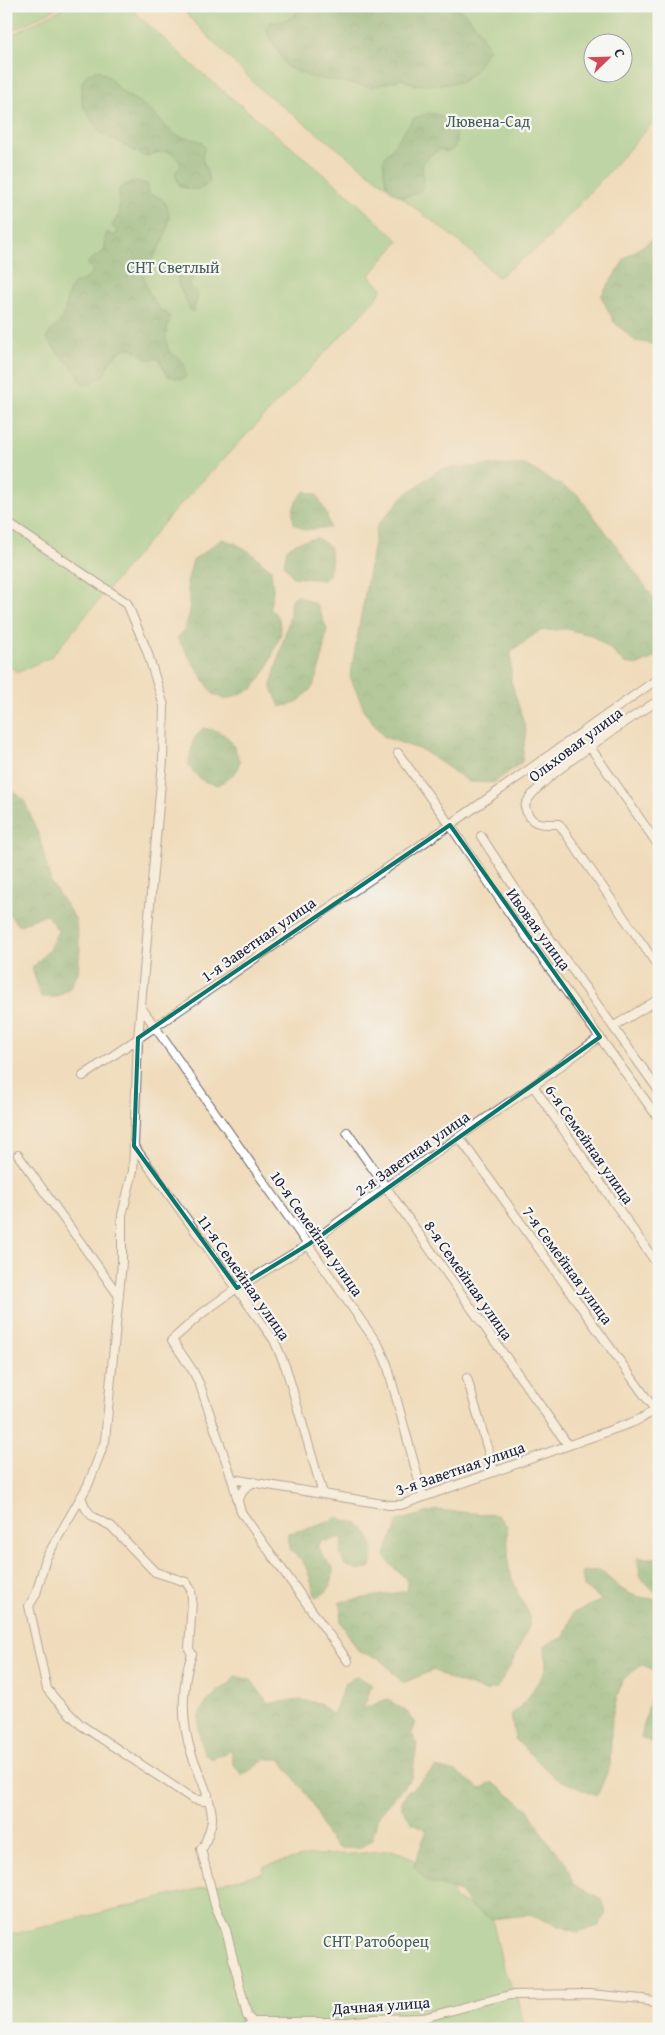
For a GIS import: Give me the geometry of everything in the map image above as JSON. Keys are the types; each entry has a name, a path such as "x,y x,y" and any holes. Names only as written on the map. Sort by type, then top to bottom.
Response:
{"street":[{"path":"6,522 127,603 147,651 164,706 163,760 138,1038 133,1171 122,1215 122,1262 105,1441 88,1485 46,1558 36,1594 29,1606 47,1689 81,1726 193,1799 204,1801 208,1794"},
{"name":"1-я Заветная улица","path":"83,1076 450,825 659,678"},
{"name":"Ольховая улица","path":"659,700 590,747 544,783 526,802 527,813 535,823 559,824 659,968"},
{"path":"590,747 659,846"},
{"name":"Ивовая улица","path":"398,753 450,825 510,914 659,1119"},
{"name":"Ивовая улица","path":"481,836 524,902 659,1091"},
{"path":"614,1026 659,999"},
{"name":"10-я Семейная улица","path":"141,1007 380,1346 387,1364 423,1496"},
{"name":"2-я Заветная улица","path":"232,1479 200,1385 193,1370 172,1340 201,1314 237,1288 308,1244 600,1037"},
{"name":"6-я Семейная улица","path":"533,1086 659,1267"},
{"name":"8-я Семейная улица","path":"347,1132 568,1445"},
{"name":"7-я Семейная улица","path":"459,1137 657,1408"},
{"name":"11-я Семейная улица","path":"134,1146 274,1340 283,1359 323,1494"},
{"path":"18,1155 119,1296"},
{"path":"467,1378 494,1471"},
{"name":"3-я Заветная улица","path":"232,1479 389,1505 401,1505 639,1419 657,1408"},
{"path":"232,1479 237,1500 248,1522 348,1661"},
{"path":"237,1500 242,1491 254,1482"},
{"path":"81,1497 86,1509 93,1517 111,1526 155,1572 186,1582 191,1590 189,1648 192,1654 187,1667 183,1720 191,1752 208,1794 212,1818 204,1846 201,1849 215,1905 226,1930 247,2016 253,2022 244,2029"},
{"name":"Дачная улица","path":"253,2022 347,2022 375,2019 422,2018 510,1995 590,1994 659,2002"}],"highlighted area":[{"path":"450,825 600,1037 309,1244 237,1288 134,1146 138,1038"}],"green space":[{"path":"6,6 61,6 6,34"},
{"name":"СНТ Светлый","path":"67,6 128,6 198,70 342,189 399,241 369,276 382,288 377,298 174,511 51,657 18,672 6,665 6,38"},
{"name":"Лювена-Сад","path":"186,6 659,6 659,116 544,243 498,277 461,243 261,90 187,15"},
{"path":"303,6 360,6 370,13 380,6 446,6 451,10 462,10 477,27 489,48 474,72 463,81 449,84 415,85 402,79 372,87 310,77 287,67 268,34 267,27 271,22 281,21 296,14"},
{"path":"97,70 107,75 120,90 150,110 176,135 202,143 205,147 202,157 210,181 207,185 200,189 180,187 175,174 181,164 173,154 160,152 144,156 100,132 83,106 81,95 82,82 88,73"},
{"path":"430,113 443,117 450,122 457,143 452,150 447,152 440,149 429,156 422,165 424,186 421,190 412,195 398,195 387,185 383,160 414,118"},
{"path":"137,181 147,184 149,194 160,198 166,205 169,214 165,235 160,246 143,271 151,297 161,311 166,312 170,317 166,335 167,345 171,353 184,363 186,378 168,376 159,359 145,359 132,348 124,349 111,359 104,375 86,386 81,382 78,373 47,339 62,319 73,284 89,275 93,270 87,265 90,260 105,250 107,232 114,236 118,231 112,226 119,214 119,189 126,184"},
{"path":"659,235 659,345 635,341 614,322 601,296 626,257"},
{"path":"183,269 189,271 195,277 189,284 197,292 198,296 193,312 179,286 177,276"},
{"path":"525,465 578,495 659,606 659,655 639,665 624,663 610,649 591,635 566,629 539,631 511,652 511,681 526,730 522,762 494,783 469,782 424,751 384,737 366,714 350,677 377,526 402,497 440,469"},
{"path":"305,491 317,495 327,515 330,528 305,530 294,524 294,506"},
{"path":"317,538 329,546 332,560 329,575 323,580 293,577 284,565 287,549 298,542"},
{"path":"222,539 242,547 271,570 273,590 270,608 279,618 281,634 267,668 254,688 225,700 213,694 177,638 184,631 190,612 187,581 193,560"},
{"path":"296,595 317,605 327,629 321,663 313,687 297,703 280,707 271,686 290,615 290,601"},
{"path":"203,728 228,737 240,761 236,772 219,785 208,783 201,779 188,765 194,739"},
{"path":"6,785 24,800 39,836 51,883 75,918 80,949 78,972 71,987 57,997 41,997 32,968 48,951 58,931 46,914 18,926 6,909"},
{"path":"436,1510 497,1515 507,1526 509,1570 518,1594 529,1614 529,1626 510,1667 497,1688 485,1691 447,1678 434,1670 403,1683 379,1658 359,1652 341,1623 340,1602 407,1591 407,1582 391,1565 385,1555 386,1550 397,1521"},
{"path":"337,1517 357,1524 367,1533 372,1543 371,1567 359,1571 345,1565 340,1554 343,1537 327,1541 321,1540 320,1548 322,1555 333,1568 333,1573 332,1582 328,1590 316,1597 304,1564 291,1551 288,1533 320,1525"},
{"path":"637,1558 659,1558 659,1596 641,1579"},
{"path":"600,1570 614,1583 632,1595 659,1599 659,1744 656,1745 641,1737 657,1671 642,1665 622,1680 612,1717 610,1766 597,1796 555,1778 515,1739 511,1715 528,1698 546,1669 545,1645 564,1637 573,1613 602,1600 584,1587 581,1572"},
{"path":"235,1676 251,1680 268,1703 301,1700 320,1703 333,1715 345,1683 357,1676 372,1685 363,1709 387,1699 406,1711 416,1723 411,1732 417,1744 412,1777 378,1816 372,1840 360,1848 338,1848 326,1835 313,1804 280,1759 266,1759 242,1776 233,1763 231,1750 212,1759 204,1753 198,1724 201,1712 204,1705 219,1690 229,1685"},
{"path":"436,1767 457,1772 481,1789 492,1782 528,1809 546,1840 566,1863 573,1884 602,1899 606,1913 599,1926 576,1932 529,1915 492,1919 472,1908 460,1892 426,1881 414,1865 427,1830 412,1823 400,1805 407,1793"},
{"name":"СНТ Ратоборец","path":"392,1850 408,1856 451,1884 454,1899 491,1914 504,1972 519,2001 525,2029 6,2029 6,1936 263,1873 264,1866 311,1855 353,1854"}]}
